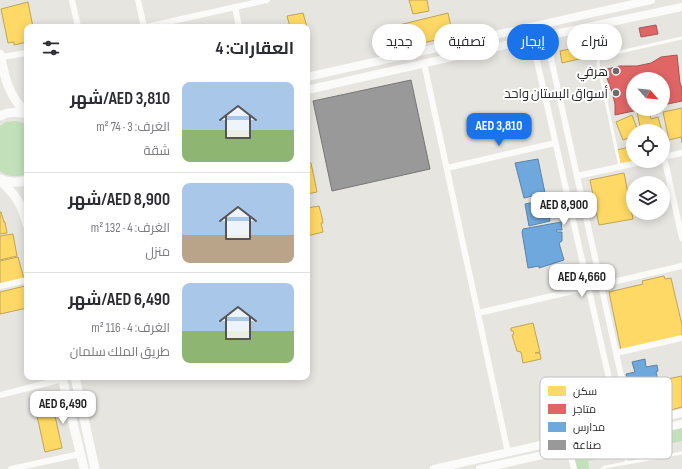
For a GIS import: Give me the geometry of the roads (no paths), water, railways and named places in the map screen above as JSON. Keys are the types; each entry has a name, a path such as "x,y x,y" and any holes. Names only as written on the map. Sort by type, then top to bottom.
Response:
{"main road":[{"path":"0,56 11,93 18,105 24,110"},
{"path":"0,116 5,113 24,113"},
{"path":"0,179 9,182 24,181"},
{"path":"0,179 15,195 24,214"},
{"path":"62,380 84,469"},
{"path":"76,380 95,469"}],"street":[{"path":"72,0 77,24"},
{"path":"138,0 144,24"},
{"path":"158,24 267,0"},
{"path":"546,24 652,0"},
{"path":"235,7 238,24"},
{"path":"559,33 682,7"},
{"path":"310,76 507,33"},
{"path":"310,89 507,45"},
{"path":"0,56 24,54"},
{"path":"537,60 608,377"},
{"path":"551,60 621,377"},
{"path":"424,63 508,452"},
{"path":"447,168 555,143"},
{"path":"670,156 682,153"},
{"path":"577,176 626,166"},
{"path":"666,168 682,238"},
{"path":"478,313 682,266"},
{"path":"0,286 24,281"},
{"path":"616,353 682,338"},
{"path":"0,395 55,380"},
{"path":"672,416 682,414"},
{"path":"672,426 682,424"},
{"path":"434,469 540,445"},
{"path":"11,469 80,454"},
{"path":"480,469 540,456"},
{"path":"572,459 574,469"}],"lane":[{"path":"620,167 598,63 600,58 602,56 682,38"},
{"path":"672,455 682,453"},
{"path":"626,459 627,463"},
{"path":"602,469 605,467 650,459"}],"place":[{"name":"هرفي","path":"616,71"},
{"name":"أسواق البستان واحد","path":"616,93"}]}
